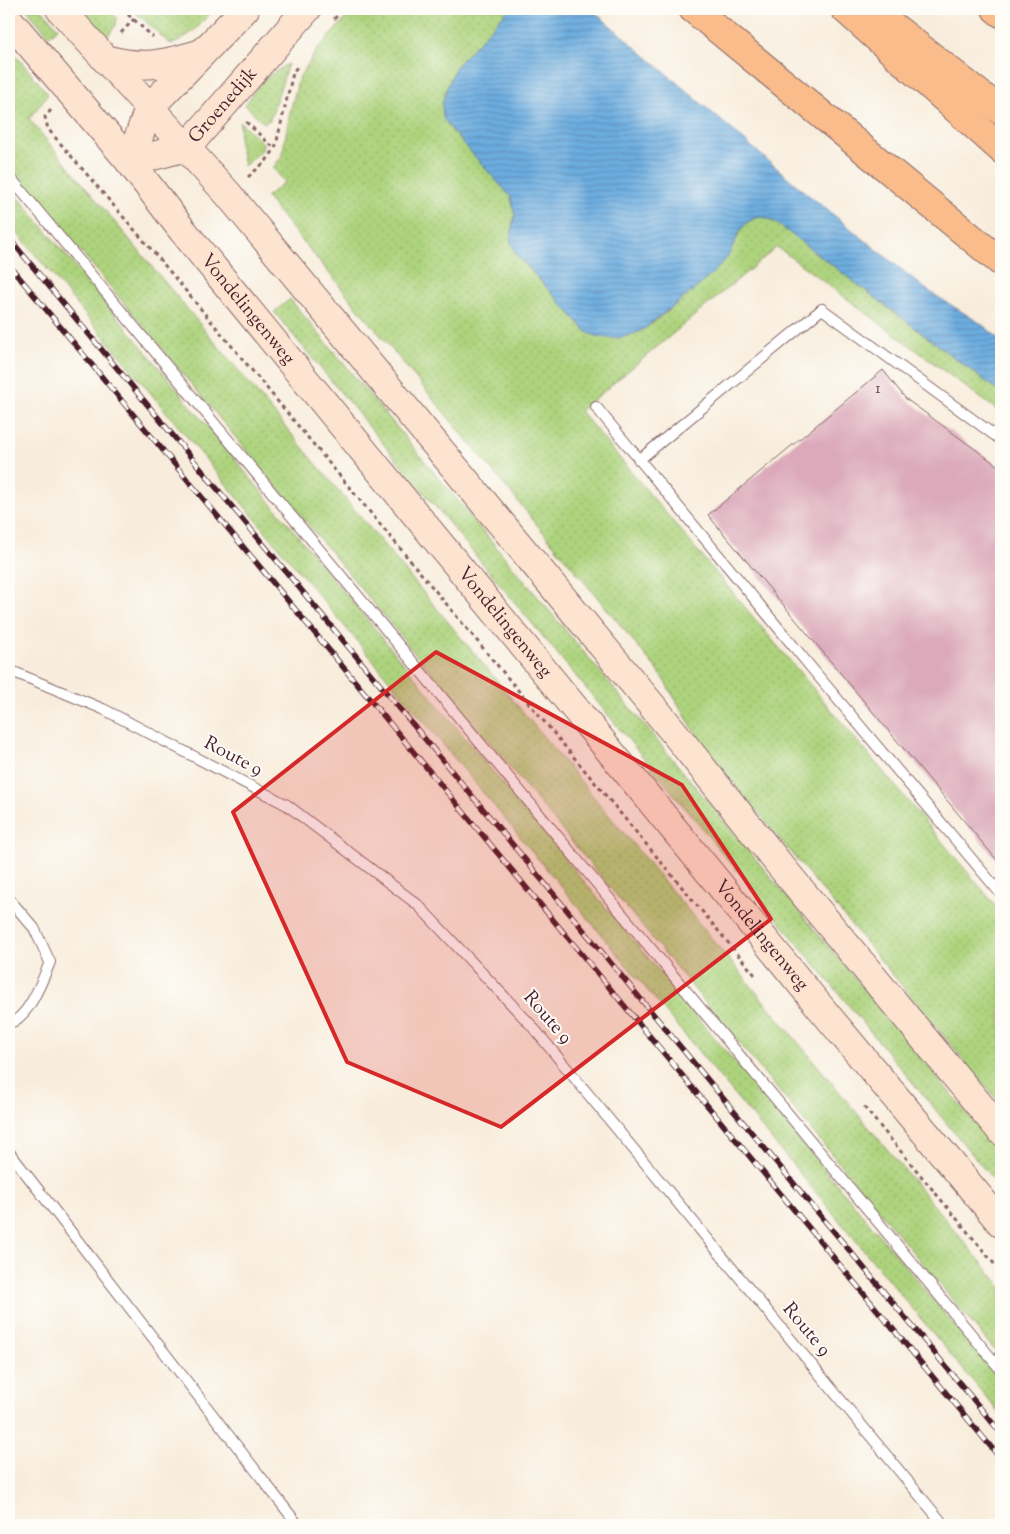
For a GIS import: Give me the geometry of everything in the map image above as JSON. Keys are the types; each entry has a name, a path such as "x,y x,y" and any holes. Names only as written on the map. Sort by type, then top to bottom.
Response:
{"highway":[{"path":"693,9 1001,262"},
{"path":"845,9 1001,149"},
{"path":"871,9 1001,111"},
{"path":"996,9 1001,13"}],"main road":[{"path":"60,9 149,108 187,147 259,231 667,723 779,864 1001,1130"},
{"path":"130,162 149,108 245,9"},
{"name":"Groenedijk","path":"130,162 187,147 307,9"},
{"name":"Vondelingenweg","path":"9,20 130,162 183,232 763,938 1001,1223"},
{"path":"105,59 139,66 156,65 200,54"}],"lane":[{"path":"9,176 1001,1370"},
{"path":"639,460 822,308 1001,440"},
{"path":"596,407 814,672 1001,894"},
{"name":"Route 9","path":"9,670 104,709 287,805 418,906 531,1025 944,1525"},
{"path":"9,899 34,928 50,962 36,996 15,1022 9,1023"},
{"path":"9,1152 298,1525"}],"path":[{"path":"122,9 134,19"},
{"path":"332,22 343,9"},
{"path":"275,149 293,73 298,64"},
{"name":"Vondelingenweg","path":"156,255 760,981"},
{"path":"861,1103 1001,1272"}],"highlighted area":[{"path":"436,652 682,785 771,919 501,1127 347,1062 233,812"}],"green space":[{"path":"26,9 42,9 58,28 49,36"},
{"path":"87,9 108,9 117,18 116,25 106,38 98,36 88,28"},
{"path":"132,9 214,9 194,31 174,44 169,43"},
{"path":"354,9 509,9 456,66 442,105 452,131 511,197 515,215 512,225 516,254 587,332 625,333 644,329 684,298 721,263 748,222 762,217 779,225 1001,393 1001,413 777,247 580,411 1001,912 1001,1105 724,772 702,744 659,672 266,197 285,182 273,168 282,156 290,112 299,78 317,50"},
{"path":"9,47 48,94 29,119 1001,1286 1001,1358 9,165"},
{"path":"288,64 270,120 264,123 245,105 263,79"},
{"path":"240,122 263,143 262,150 244,166 239,142"},
{"path":"9,186 523,808 1001,1381 1001,1415 9,223"},
{"path":"290,299 1001,1154 1001,1189 274,312"}],"water":[{"path":"509,9 591,9 800,188 927,290 980,323 1001,340 1001,393 779,225 762,217 753,219 743,226 726,259 711,275 644,329 632,335 612,338 599,337 587,332 516,254 510,240 515,215 511,197 452,131 443,118 442,105 456,66"}],"building":[{"path":"883,370 906,399 1001,468 1001,865 708,515"}],"railway":[{"path":"9,238 1001,1433"},
{"path":"9,265 1001,1459"}]}
